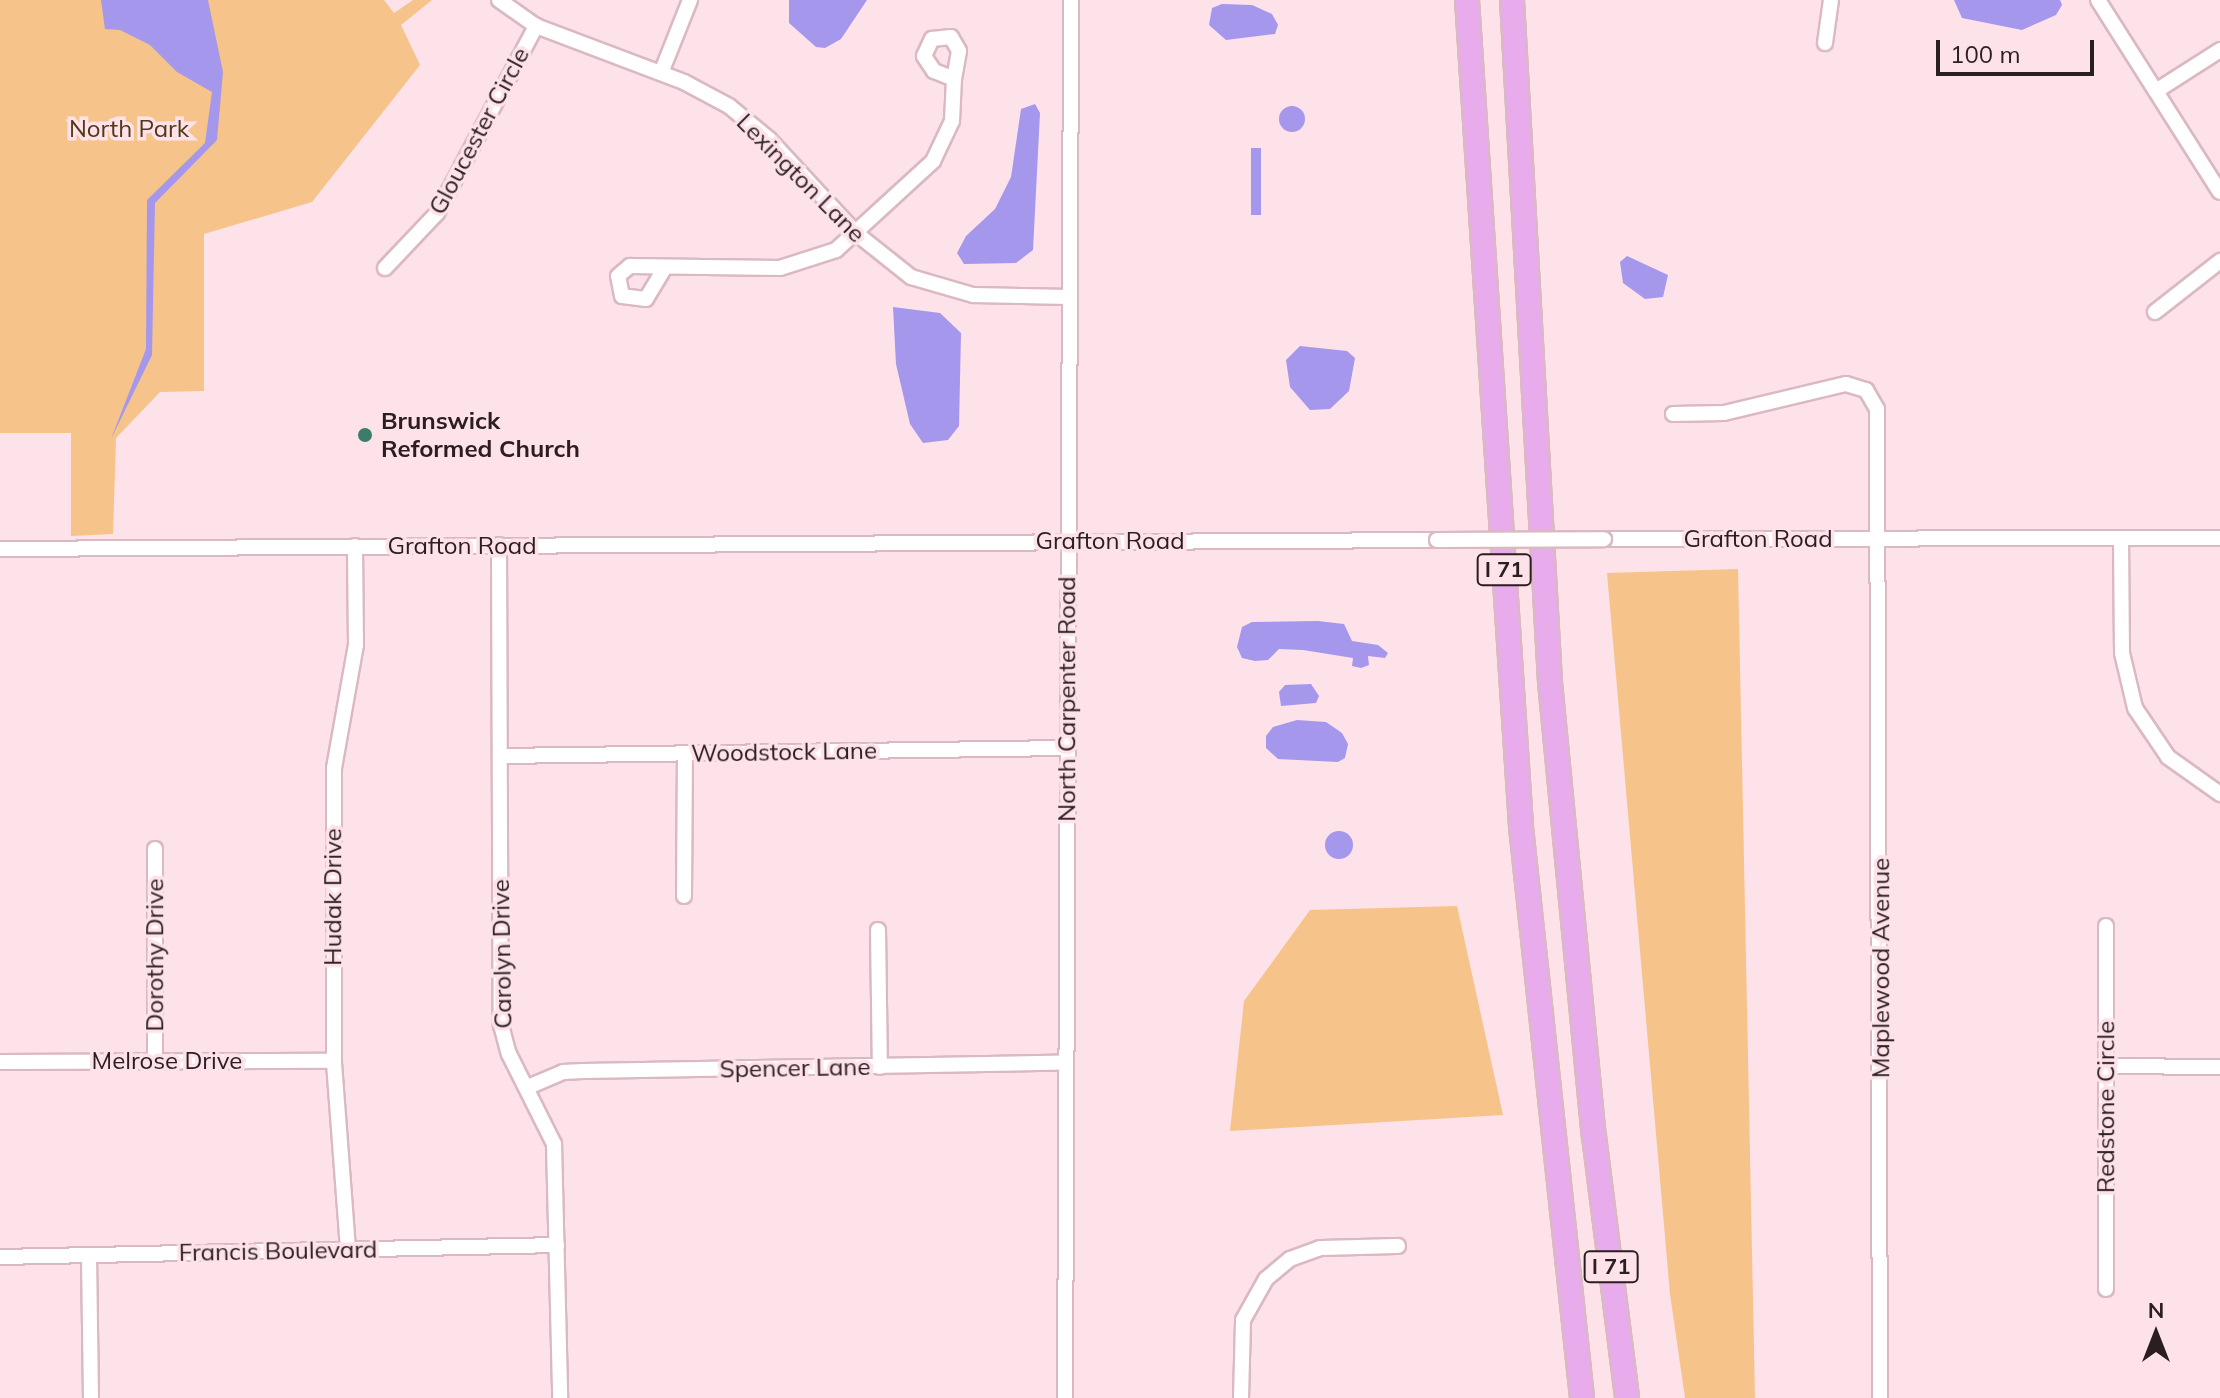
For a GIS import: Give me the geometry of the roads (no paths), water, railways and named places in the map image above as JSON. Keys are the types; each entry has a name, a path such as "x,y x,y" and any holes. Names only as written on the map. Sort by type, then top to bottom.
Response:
{"highway":[{"name":"I 71","path":"1467,0 1521,827 1582,1398"},
{"name":"I 71","path":"1512,0 1550,682 1594,1136 1627,1398"}],"street":[{"name":"Lexington Lane","path":"499,0 536,26 710,94 748,121 857,234 911,277 950,290 987,296 1069,297"},
{"path":"661,73 690,0"},
{"name":"North Carpenter Road","path":"1065,1398 1071,0"},
{"path":"1825,43 1831,0"},
{"path":"2098,0 2220,192"},
{"name":"Gloucester Circle","path":"385,268 437,213 536,26"},
{"path":"2156,91 2220,50"},
{"path":"664,269 797,266 829,255 857,234 939,153 954,113 954,79"},
{"path":"2155,312 2220,261"},
{"name":"Maplewood Avenue","path":"1673,414 1724,413 1841,384 1861,387 1877,409 1880,1398"},
{"path":"2121,538 2122,653 2135,708 2168,757 2220,794"},
{"name":"Grafton Road","path":"0,549 2220,538"},
{"name":"Carolyn Drive","path":"499,545 501,1025 509,1054 554,1144 560,1398"},
{"name":"Hudak Drive","path":"348,1249 344,1149 334,1061 334,768 356,645 355,546"},
{"name":"Woodstock Lane","path":"500,756 1067,748"},
{"path":"684,896 685,755"},
{"name":"Dorothy Drive","path":"155,849 155,1061"},
{"name":"Redstone Circle","path":"2106,926 2106,1289"},
{"path":"878,930 880,1067"},
{"name":"Melrose Drive","path":"1,1062 334,1061"},
{"name":"Spencer Lane","path":"528,1087 563,1072 583,1071 1065,1063"},
{"path":"2106,1066 2220,1067"},
{"name":"Francis Boulevard","path":"0,1257 557,1245"},
{"path":"1241,1398 1243,1320 1266,1279 1290,1259 1320,1248 1398,1246"},
{"path":"89,1255 91,1398"}],"place":[{"name":"Brunswick Reformed Church","path":"365,435"}],"park label":[{"name":"North Park","path":"129,129"}]}
